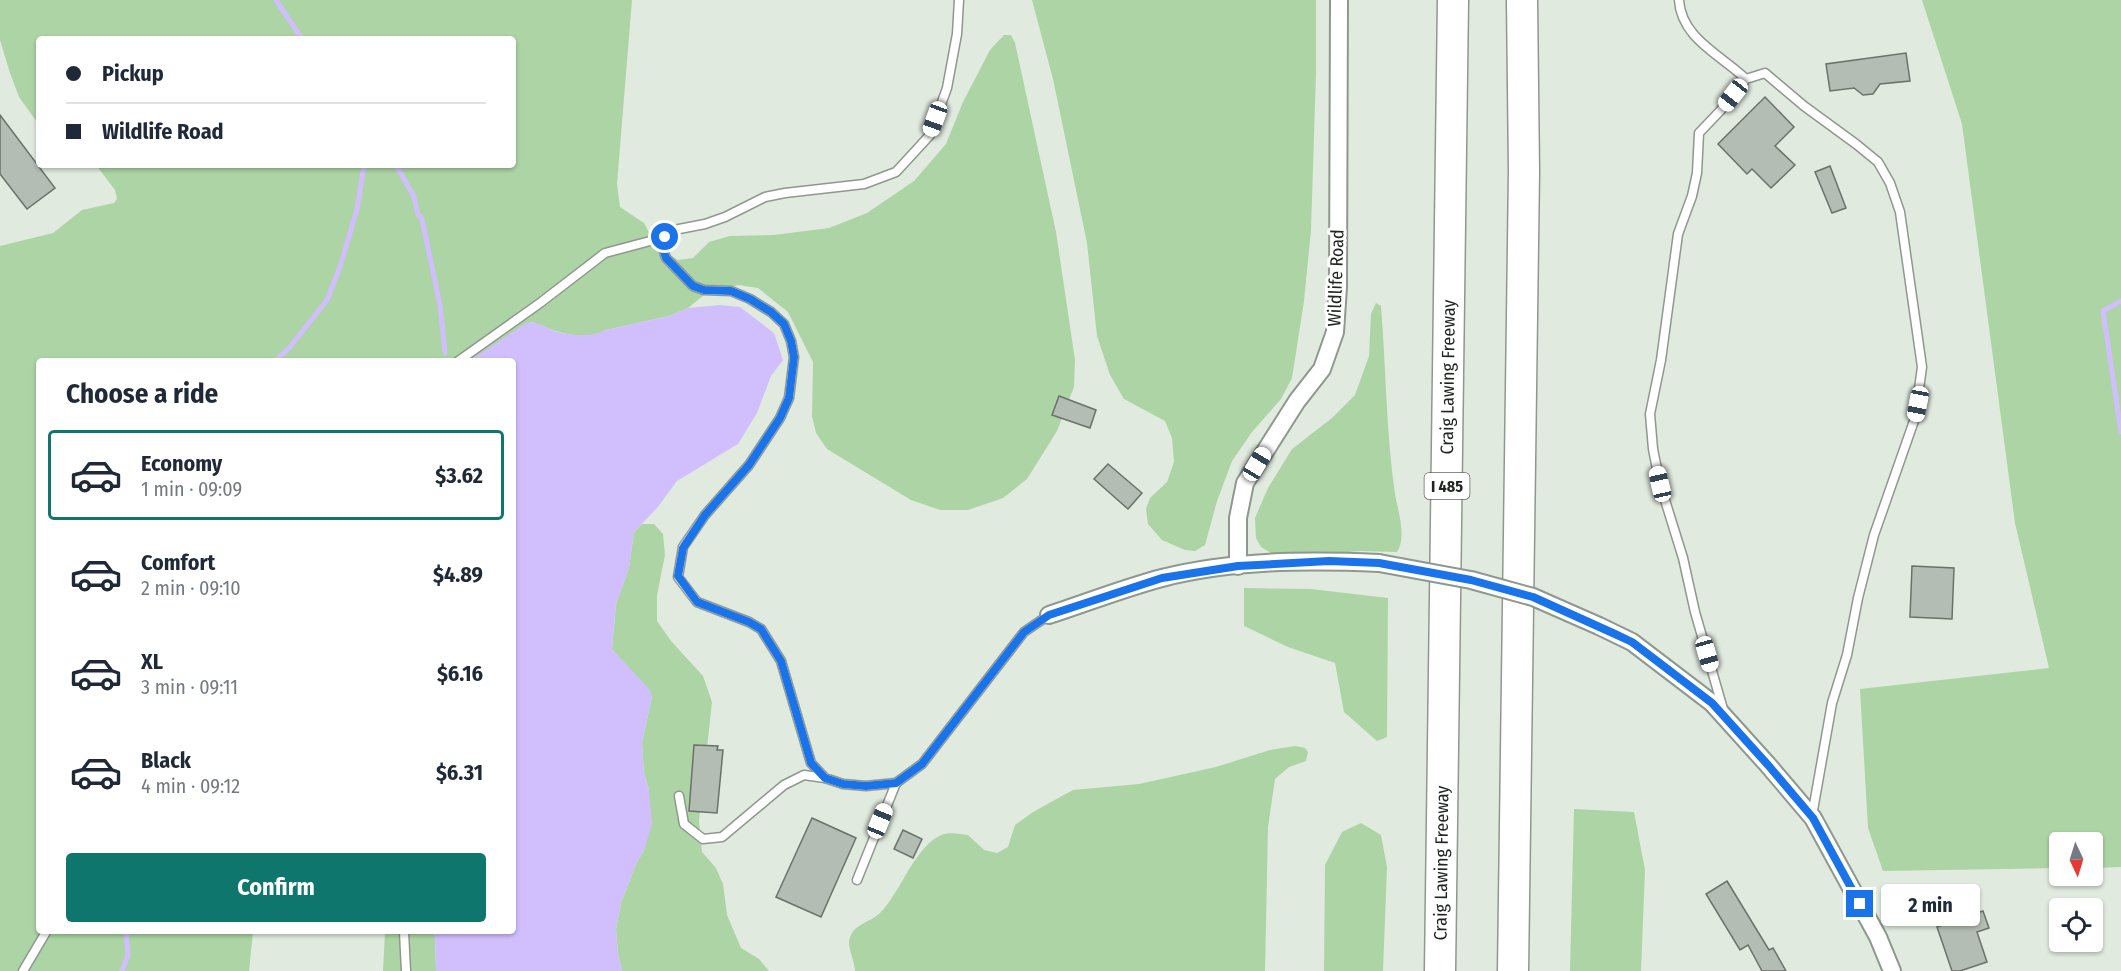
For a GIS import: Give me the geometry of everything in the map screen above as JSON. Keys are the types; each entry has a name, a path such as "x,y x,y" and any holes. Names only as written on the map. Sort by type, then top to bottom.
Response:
{"highway":[{"name":"Craig Lawing Freeway","path":"1440,971 1454,0"},
{"path":"1513,971 1524,171 1522,0"},
{"path":"1524,171 1536,0"}],"street":[{"name":"Wildlife Road","path":"1238,566 1238,518 1245,483 1297,401 1322,369 1335,332 1338,287 1339,0"},
{"path":"1049,615 1162,578 1238,566 1329,561 1379,563 1471,580 1533,597 1632,642 1712,703 1812,816 1878,937 1893,971"}],"lane":[{"path":"463,358 605,253 665,237 674,230 705,224 725,217 765,197 864,184 896,172 930,135 947,88 957,34 959,0"},
{"path":"1679,0 1685,25 1699,41 1746,79"},
{"path":"1726,718 1695,612 1683,558 1660,484 1653,449 1650,414 1661,360 1678,234 1692,196 1697,173 1699,133 1746,79 1765,73 1878,162 1890,183 1900,212 1922,367 1915,418 1874,535 1847,655 1832,703 1812,816"},
{"path":"665,237 662,246 666,258 693,286 704,290 731,291 750,299 771,312 784,324 791,341 794,357 793,376 789,398 780,418 749,465 705,515 683,548 678,576 697,602 761,629 781,661 811,763 825,778"},
{"path":"679,796 684,824 702,839 722,837 784,785 804,775 843,784 866,786 896,783 922,764 1024,632 1049,615"},
{"path":"856,880 896,783"},
{"path":"22,971 45,934"},
{"path":"404,934 406,971"}],"green space":[{"path":"0,0 632,0 617,184 620,207 644,223 656,246 678,260 693,258 709,242 730,236 774,235 829,228 867,213 914,181 946,144 963,102 990,50 1004,35 1011,35 1015,43 1056,232 1075,360 1074,387 1057,431 1027,479 1003,498 968,510 940,510 911,500 827,449 816,433 812,416 813,362 788,312 758,288 738,285 704,295 688,308 669,316 588,336 569,334 532,322 475,358 36,358 36,934 253,934 249,971 0,971 0,246 53,233 82,210 114,203 117,199 115,190 98,168 516,168 516,36 36,36 36,121 19,97 0,40"},
{"path":"1032,0 1316,0 1311,230 1304,301 1292,378 1281,399 1252,432 1232,461 1217,501 1205,545 1195,551 1185,550 1162,540 1148,524 1146,509 1150,498 1167,482 1174,462 1172,438 1165,421 1124,399 1110,375 1097,336 1087,243 1053,79"},
{"path":"1922,0 2121,0 2121,867 2103,868 2103,832 2049,832 2049,868 1883,871 1868,828 1860,689 2049,668 2015,523 1962,124"},
{"path":"1376,303 1381,306 1390,447 1402,532 1400,546 1397,552 1361,551 1283,557 1271,553 1261,547 1256,538 1255,518 1268,488 1292,449 1332,418 1355,395 1369,356 1371,314"},
{"path":"642,524 654,524 663,534 665,555 657,595 657,621 671,641 703,676 712,702 699,821 702,852 716,868 723,884 727,915 741,948 759,959 769,971 622,971 616,929 621,903 644,850 649,790 644,774 642,742 652,697 612,649 616,604 629,568 634,532"},
{"path":"1244,588 1311,589 1388,598 1387,737 1377,741 1344,712 1335,663 1288,647 1244,626"},
{"path":"1295,746 1305,748 1308,752 1306,761 1289,767 1275,779 1268,827 1265,971 855,971 849,943 851,935 860,925 873,919 888,904 917,857 934,839 944,834 968,835 984,850 997,853 1008,847 1015,825 1033,812 1073,790 1139,784 1216,767 1270,750"},
{"path":"1574,809 1634,812 1645,870 1641,971 1570,971"},
{"path":"1361,823 1381,835 1387,867 1383,971 1324,971 1325,865 1342,832"},
{"path":"385,934 433,934 436,971 383,971"}],"shaded area":[{"path":"719,305 740,307 774,333 783,360 771,376 757,413 738,444 677,481 657,508 634,532 629,568 616,604 612,649 650,690 652,697 642,742 644,774 649,790 652,824 644,850 621,903 616,929 622,971 436,971 433,934 516,934 516,358 474,358 530,322 554,331 589,335 669,316 688,308"}],"building":[{"path":"1906,53 1910,81 1880,84 1873,94 1863,95 1854,88 1830,91 1826,64"},
{"path":"1765,97 1794,127 1775,146 1795,165 1771,188 1752,169 1747,174 1718,144"},
{"path":"0,115 36,163 36,168 40,168 55,188 27,209 0,174"},
{"path":"1830,166 1846,208 1832,213 1815,172"},
{"path":"1059,396 1096,410 1090,428 1052,415"},
{"path":"1108,464 1142,493 1128,509 1094,479"},
{"path":"1912,566 1954,568 1952,619 1910,617"},
{"path":"694,745 718,746 717,750 723,750 717,813 689,811"},
{"path":"812,818 856,838 821,917 776,897"},
{"path":"903,830 922,839 913,858 894,849"},
{"path":"1727,881 1769,950 1773,948 1786,971 1762,971 1748,945 1740,950 1706,894"},
{"path":"1983,911 1989,928 1977,932 1987,962 1960,971 1952,971 1937,927"}],"waterway":[{"path":"276,0 300,36"},
{"path":"278,358 290,347 327,300 340,267 357,209 364,168"},
{"path":"398,168 414,197 418,214 422,219 440,305 445,353"},
{"path":"2121,301 2103,311 2121,432"},
{"path":"122,971 128,955 126,934"}],"route":[{"path":"665,237 662,246 666,258 693,286 704,290 731,291 750,299 771,312 784,324 791,341 794,357 793,376 789,398 780,418 749,465 693,531 683,548 678,576 697,602 761,629 781,661 811,763 825,778 843,784 866,786 896,783 922,764 1024,632 1049,615 1162,578 1198,571 1274,563 1329,561 1379,563 1471,580 1533,597 1632,642 1712,703 1768,765 1813,818 1860,904"}]}
